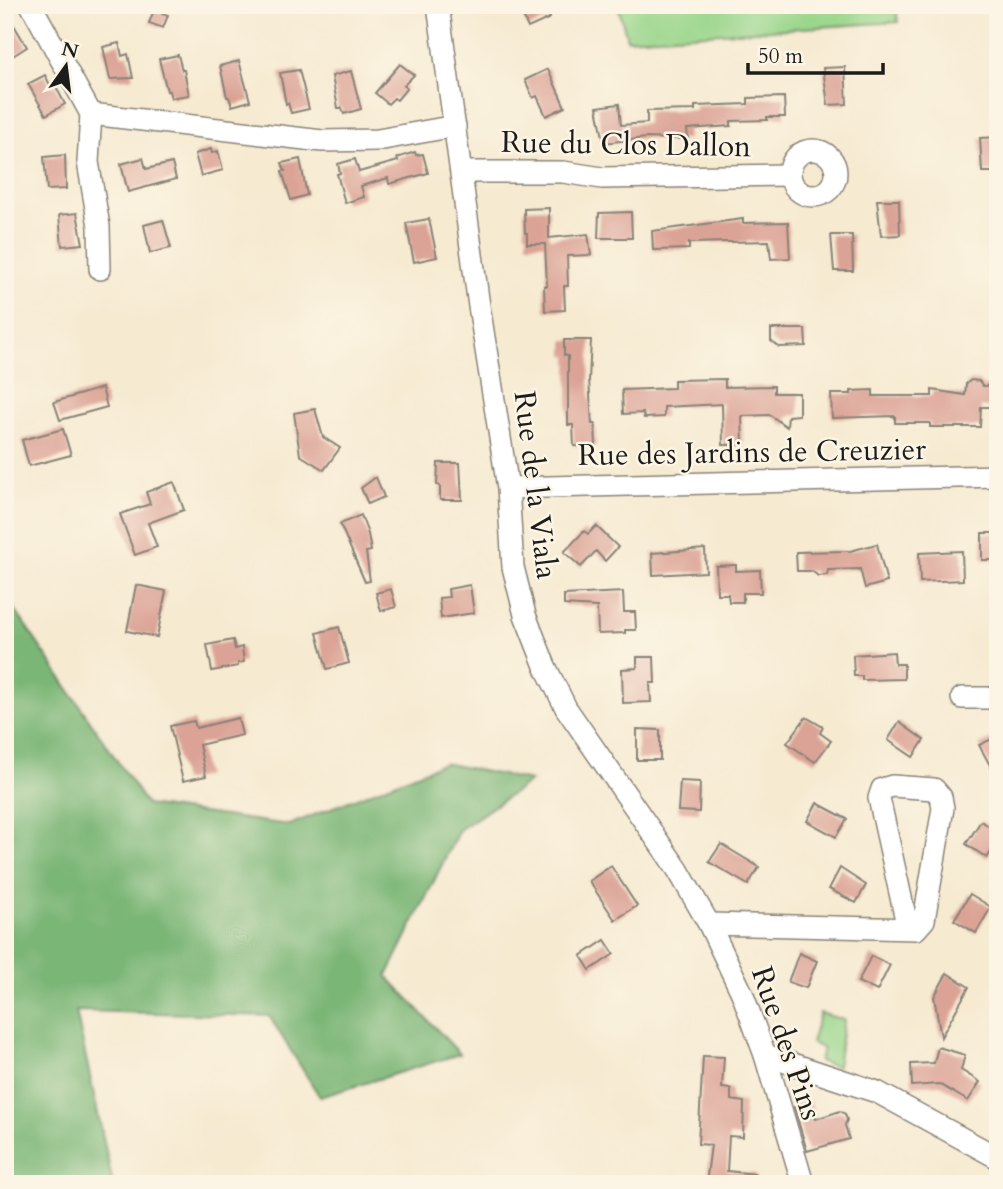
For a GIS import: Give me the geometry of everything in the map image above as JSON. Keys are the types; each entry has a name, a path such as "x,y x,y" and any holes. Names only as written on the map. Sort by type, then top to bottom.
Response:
{"street":[{"path":"31,5 91,114 88,162 99,226 100,270"},
{"name":"Rue de la Viala","path":"438,5 479,306 508,488 513,567 525,615 545,666 566,708 678,870 709,924"},
{"path":"91,114 322,141 378,140 455,125"},
{"name":"Rue du Clos Dallon","path":"462,172 563,172 602,178 790,175"},
{"name":"Rue des Jardins de Creuzier","path":"508,488 998,477"},
{"path":"962,698 998,698"},
{"path":"709,924 908,929 916,929 924,920 943,808 941,797 934,789 892,786 882,789 879,798 908,929"},
{"name":"Rue des Pins","path":"709,924 742,993 765,1055 803,1184"},
{"path":"765,1055 877,1092 998,1158"}],"green space":[{"path":"618,5 896,5 898,22 627,39"},
{"path":"5,595 147,805 289,825 444,763 531,781 459,830 387,976 460,1054 320,1097 269,1016 76,1011 113,1184 5,1184"},
{"path":"820,1013 844,1020 837,1067 819,1061 823,1048 811,1043"}],"building":[{"path":"518,5 544,5 550,18 528,28"},
{"path":"5,10 27,47 5,61"},
{"path":"154,10 168,15 163,28 149,23"},
{"path":"119,43 122,56 128,54 133,78 110,79 103,47"},
{"path":"178,55 189,95 171,98 159,59"},
{"path":"239,61 250,101 232,106 227,97 220,66"},
{"path":"400,64 414,75 404,85 407,88 397,100 394,98 388,104 375,93"},
{"path":"845,67 847,104 828,105 823,68"},
{"path":"548,69 565,107 546,116 537,96 533,98 525,80"},
{"path":"299,70 309,109 291,113 288,103 286,104 280,73"},
{"path":"351,71 361,109 344,114 342,108 338,108 332,76"},
{"path":"45,75 51,87 55,85 65,104 46,115 28,84"},
{"path":"784,97 785,117 731,121 731,126 687,129 688,139 646,138 604,143 597,107 619,104 621,125 647,123 647,111 695,110 695,106 748,104 748,98"},
{"path":"998,137 998,172 982,172 980,138"},
{"path":"211,149 212,153 218,151 223,170 201,176 195,154"},
{"path":"415,152 416,155 423,154 428,173 389,184 388,178 361,186 364,197 345,203 337,174 340,173 338,164 355,159 359,172 398,161 397,158"},
{"path":"65,155 66,189 47,190 44,157"},
{"path":"143,158 146,169 172,163 176,179 128,192 121,164"},
{"path":"300,159 307,195 291,200 282,163"},
{"path":"877,200 899,200 900,235 881,236"},
{"path":"549,208 549,238 588,234 591,255 567,256 568,286 564,286 565,310 545,311 545,244 527,244 525,233 524,209"},
{"path":"631,212 632,238 598,238 599,213"},
{"path":"77,213 83,244 62,246 59,215"},
{"path":"429,219 437,257 414,262 406,223"},
{"path":"743,219 743,223 788,222 790,258 771,259 769,241 689,243 689,249 653,250 652,231"},
{"path":"163,220 171,248 150,253 144,225"},
{"path":"831,235 852,235 853,271 834,271"},
{"path":"771,329 805,329 806,346 779,347 771,341"},
{"path":"564,340 591,340 589,380 596,446 574,446 573,425 568,425 568,356 564,355"},
{"path":"725,379 725,387 774,386 774,393 799,393 799,415 788,416 787,427 770,415 742,416 743,445 723,445 722,404 664,407 664,417 644,418 643,413 623,414 622,390 674,388 674,380"},
{"path":"971,380 979,381 983,386 998,385 998,407 981,407 980,427 930,427 930,423 895,423 895,416 832,418 831,394 873,390 873,396 932,396 932,390 965,395 966,384"},
{"path":"102,388 107,407 60,420 54,402"},
{"path":"315,409 323,437 340,448 324,470 300,455 294,413"},
{"path":"63,429 71,455 29,466 22,440"},
{"path":"438,463 460,463 462,500 440,500 440,486 437,485"},
{"path":"376,477 384,497 368,504 361,488"},
{"path":"174,482 184,510 148,523 157,547 135,555 120,514 150,504 146,492"},
{"path":"361,515 371,551 366,552 370,581 365,582 340,524"},
{"path":"596,526 618,547 605,561 596,551 581,567 564,552 584,531 588,534"},
{"path":"982,533 998,533 998,560 982,560"},
{"path":"877,544 887,582 865,588 860,569 828,570 827,575 818,576 812,571 797,571 796,552 850,551"},
{"path":"705,549 706,572 653,575 652,553"},
{"path":"962,551 963,580 920,582 919,553"},
{"path":"736,565 736,571 760,570 761,593 743,593 743,602 729,602 728,594 717,594 716,566"},
{"path":"136,585 166,591 157,637 127,631"},
{"path":"470,585 474,613 441,618 439,598 449,597 448,589"},
{"path":"391,589 396,607 381,611 376,593"},
{"path":"623,592 624,612 635,612 636,630 625,630 625,633 598,634 597,607 564,605 564,595"},
{"path":"339,627 349,663 327,669 317,633"},
{"path":"233,640 235,649 242,647 244,662 238,663 238,666 212,671 207,645"},
{"path":"894,652 895,664 904,664 904,679 862,680 862,676 854,676 853,655"},
{"path":"637,657 654,657 655,683 650,683 651,702 623,703 622,669 637,668"},
{"path":"806,717 823,727 820,733 831,741 815,762 787,743"},
{"path":"238,718 242,735 199,745 206,776 183,781 170,726 194,721 196,728"},
{"path":"899,722 924,740 913,757 888,740"},
{"path":"637,729 660,730 660,760 637,760"},
{"path":"998,736 998,780 979,745"},
{"path":"680,781 700,782 699,812 678,811"},
{"path":"817,803 847,819 836,837 807,821"},
{"path":"981,821 998,832 998,841 987,858 966,844"},
{"path":"721,844 759,867 748,885 709,862"},
{"path":"611,866 637,906 615,920 589,881"},
{"path":"840,868 866,885 856,903 829,889"},
{"path":"970,894 991,907 976,933 954,920"},
{"path":"605,940 614,954 590,970 581,956"},
{"path":"799,953 817,961 806,988 788,982"},
{"path":"871,956 890,965 877,991 858,982"},
{"path":"947,973 969,987 941,1037 934,997"},
{"path":"938,1047 965,1055 961,1070 980,1082 968,1101 939,1084 912,1086 911,1064 934,1063"},
{"path":"703,1056 724,1057 722,1088 731,1089 731,1100 744,1102 743,1137 729,1136 727,1171 756,1174 755,1184 706,1184 711,1145 698,1144"},
{"path":"810,1101 816,1119 840,1111 845,1114 849,1139 807,1151 794,1107"}]}
